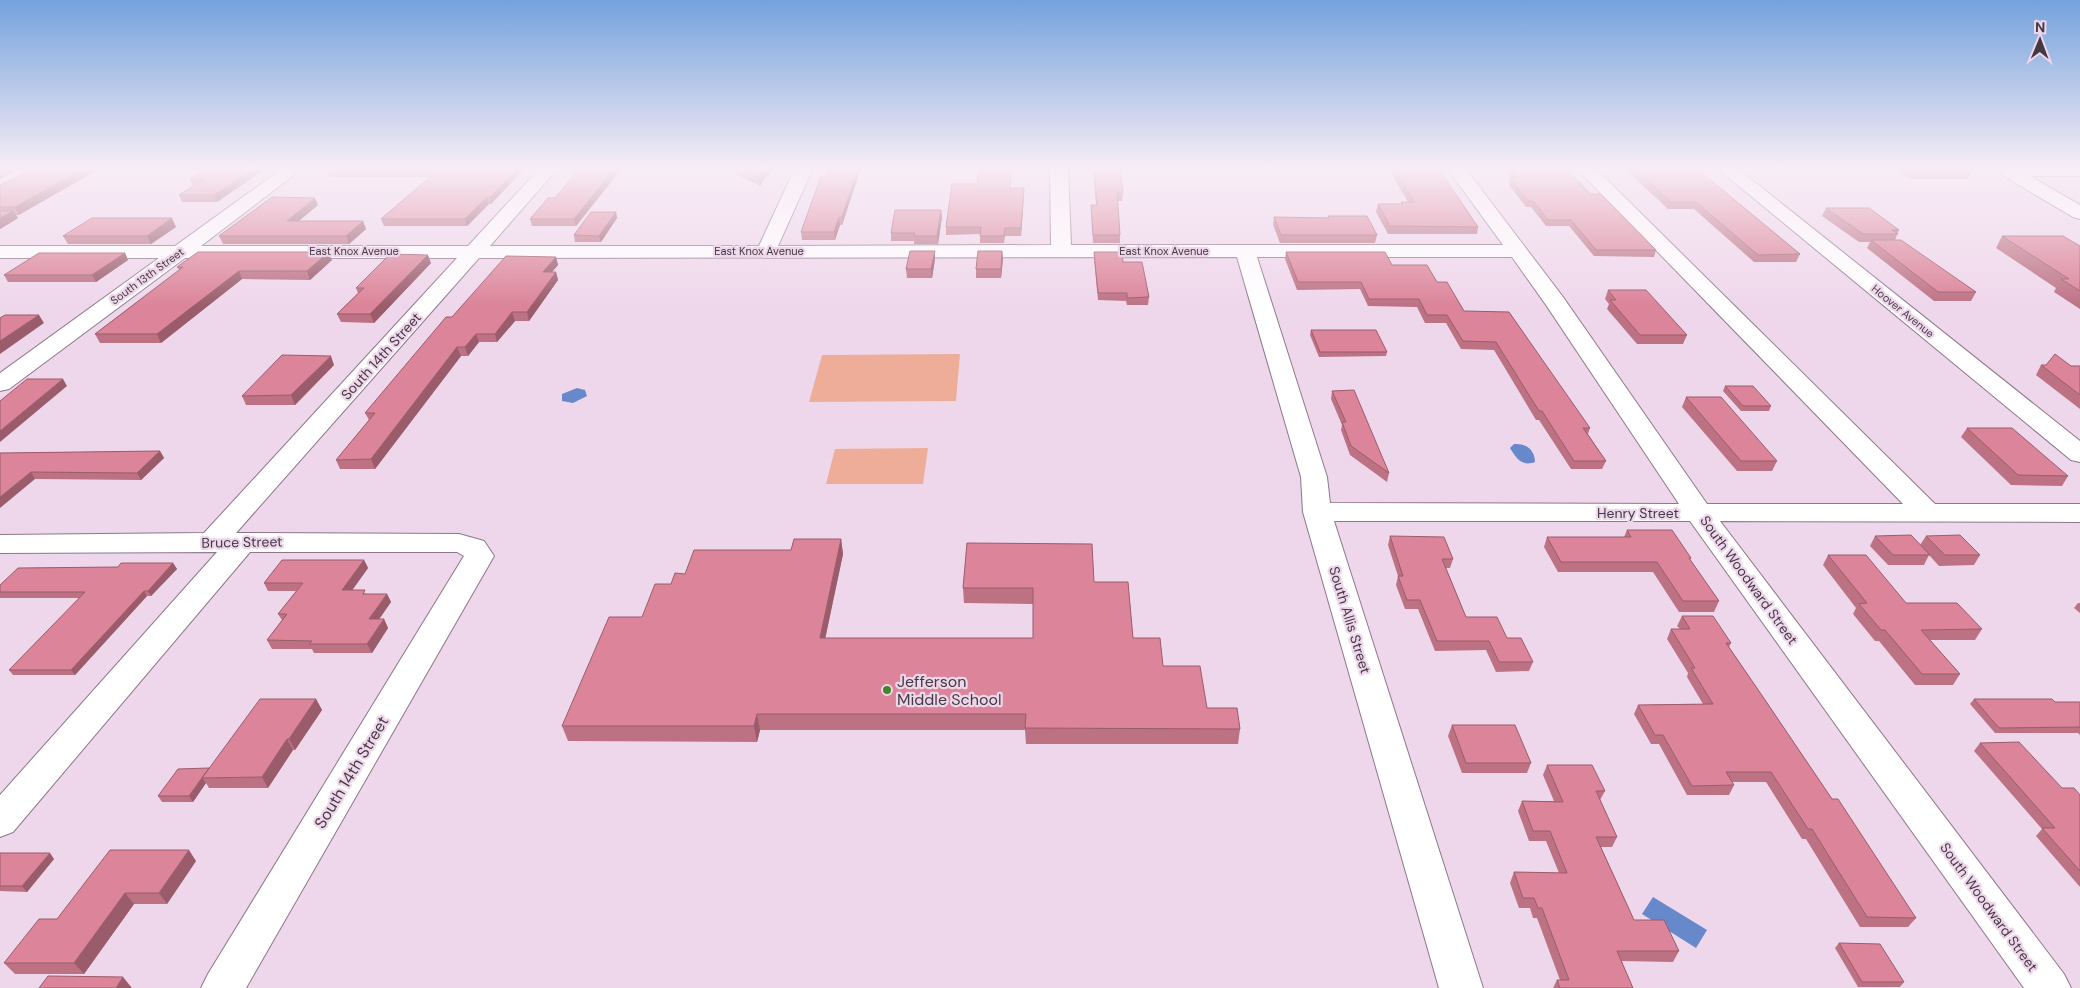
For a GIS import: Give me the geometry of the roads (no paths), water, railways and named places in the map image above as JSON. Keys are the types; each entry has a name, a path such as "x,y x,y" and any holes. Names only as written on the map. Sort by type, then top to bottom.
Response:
{"street":[{"name":"South 13th Street","path":"0,384 231,214"},
{"name":"South 14th Street","path":"0,821 227,542 508,214"},
{"path":"766,252 783,214"},
{"path":"1061,214 1062,251"},
{"name":"South Woodward Street","path":"1490,214 1699,513 2049,988"},
{"path":"1631,214 1928,512"},
{"name":"Hoover Avenue","path":"1783,214 2080,454"},
{"name":"East Knox Avenue","path":"0,252 1517,250"},
{"name":"South Allis Street","path":"1245,251 1314,477 1317,512 1461,988"},
{"name":"Henry Street","path":"1317,512 2080,513"},
{"name":"Bruce Street","path":"0,544 227,542 458,543 474,548 479,556"},
{"name":"South 14th Street","path":"223,988 479,556"}],"water":[{"path":"577,388 585,390 587,396 573,403 562,401 562,394"},
{"path":"1514,444 1529,448 1535,458 1535,462 1526,463 1520,461 1510,448"},
{"path":"1653,897 1707,930 1696,948 1642,914"}],"place":[{"name":"Jefferson Middle School","path":"887,690"}]}
